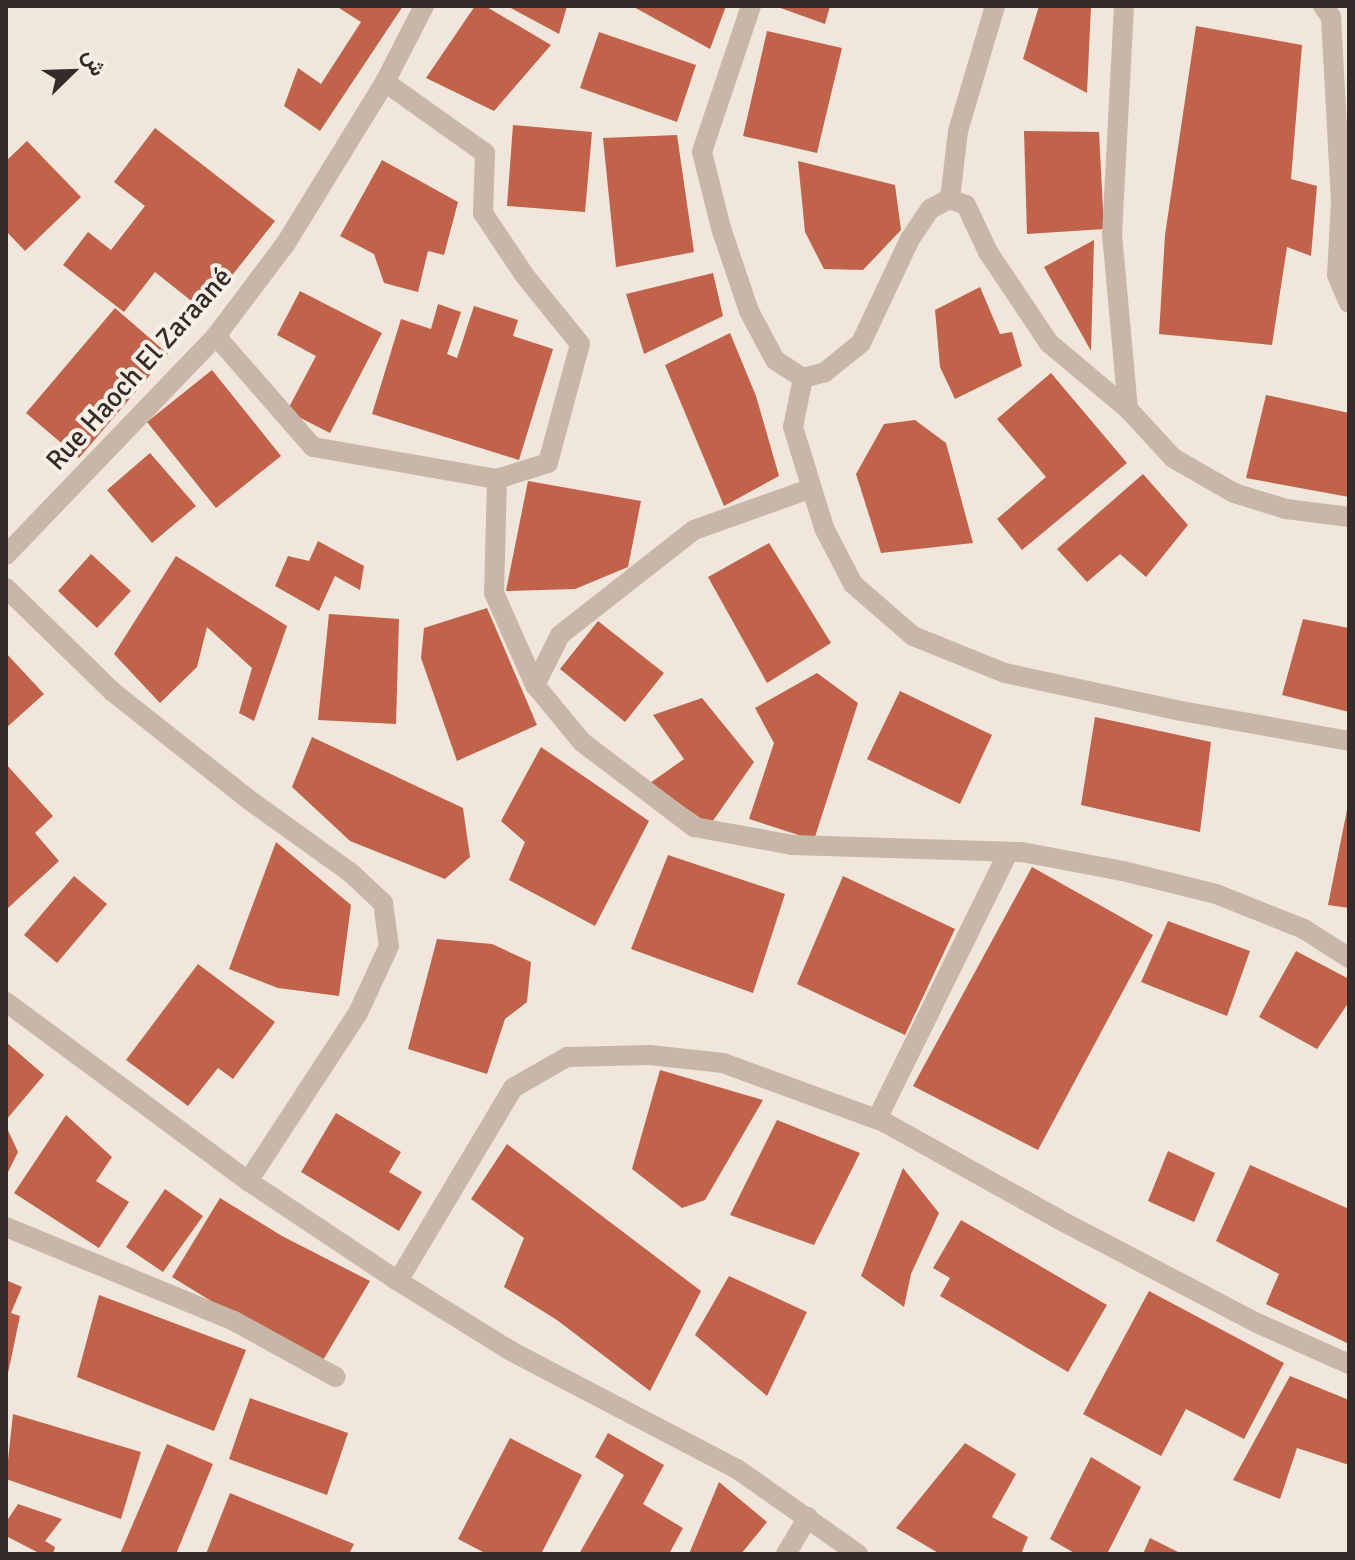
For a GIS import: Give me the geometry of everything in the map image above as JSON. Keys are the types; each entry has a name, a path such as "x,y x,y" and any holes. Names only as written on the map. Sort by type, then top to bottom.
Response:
{"street":[{"name":"Rue Haoch El Zaraané","path":"6,555 216,336 286,243 385,82 424,6"},
{"path":"751,6 702,152 721,228 749,311 775,360 803,378 825,372 861,343 910,239 930,209 950,199 966,205 988,252 1049,343 1128,409 1173,458 1234,493 1286,509 1349,517"},
{"path":"950,199 958,131 995,6"},
{"path":"1124,6 1112,234 1128,409"},
{"path":"1323,6 1331,17 1339,156 1341,202 1337,275 1349,303"},
{"path":"216,336 313,447 497,479 548,463 580,344 525,276 483,213 485,153 385,82"},
{"path":"803,378 793,427 824,528 853,584 913,636 1005,673 1181,711 1349,741"},
{"path":"497,479 494,593 535,685 582,742 694,827 793,845 1008,853 1123,871 1216,894 1304,929 1349,958"},
{"path":"535,685 560,635 694,530 812,488"},
{"path":"6,588 113,692 252,802 351,873 383,903 389,946 358,1013 248,1181"},
{"path":"877,1119 1008,853"},
{"path":"6,1002 248,1181 398,1281 511,1351 737,1469 858,1554"},
{"path":"398,1281 513,1088 567,1057 650,1055 723,1063 877,1119 1244,1316 1349,1364"},
{"path":"6,1227 234,1321 336,1377"},
{"path":"786,1554 808,1517"}],"building":[{"path":"336,6 403,6 320,131 284,106 298,68 321,84 361,22"},
{"path":"475,6 485,6 551,45 494,111 426,78"},
{"path":"507,6 567,6 559,34"},
{"path":"632,6 726,6 710,49"},
{"path":"775,6 830,6 825,24"},
{"path":"1039,6 1091,6 1087,93 1023,59"},
{"path":"1196,26 1302,45 1291,179 1317,186 1311,256 1287,247 1272,345 1159,334 1165,235"},
{"path":"767,31 842,48 817,153 743,136"},
{"path":"599,32 696,65 677,122 580,88"},
{"path":"513,125 592,132 585,212 507,206"},
{"path":"155,128 275,221 204,311 155,272 124,312 63,265 88,232 111,250 145,206 114,182"},
{"path":"1024,131 1099,132 1104,229 1027,234"},
{"path":"677,135 694,252 616,267 603,138"},
{"path":"27,141 81,197 25,251 6,231 6,161"},
{"path":"382,160 458,202 444,255 428,251 418,292 384,283 374,254 340,236"},
{"path":"798,161 895,185 901,230 863,270 824,269 805,232"},
{"path":"1094,240 1091,351 1044,267"},
{"path":"713,273 723,316 644,354 626,294"},
{"path":"980,287 1000,334 1012,332 1022,366 955,399 940,367 935,310"},
{"path":"300,291 382,333 330,433 287,411 316,356 277,335"},
{"path":"438,304 461,312 447,354 457,358 474,306 518,320 513,336 553,349 519,460 372,414 401,319 431,329"},
{"path":"115,308 168,354 79,458 26,413"},
{"path":"730,333 756,396 779,476 724,506 665,365"},
{"path":"212,370 281,456 216,508 147,422"},
{"path":"1051,373 1127,463 1022,550 997,519 1046,477 997,419"},
{"path":"1266,395 1349,413 1349,497 1246,478"},
{"path":"915,420 946,443 973,543 881,553 856,474 884,424"},
{"path":"150,453 196,506 152,543 107,490"},
{"path":"1143,474 1188,525 1146,577 1120,554 1087,582 1057,549"},
{"path":"528,481 641,501 628,567 575,589 506,591"},
{"path":"318,541 364,566 360,590 335,576 319,611 275,586 288,556 309,561"},
{"path":"769,543 831,643 767,683 708,577"},
{"path":"91,554 131,591 97,628 58,591"},
{"path":"176,556 287,626 254,721 239,713 252,668 207,627 197,667 160,703 114,654"},
{"path":"487,608 537,725 457,761 421,658 424,628"},
{"path":"329,614 399,619 396,724 318,720"},
{"path":"1303,619 1349,628 1349,712 1282,695"},
{"path":"598,621 664,673 625,722 560,669"},
{"path":"6,653 44,694 6,728"},
{"path":"817,673 858,703 814,840 749,819 774,743 755,708"},
{"path":"900,691 992,735 960,804 867,759"},
{"path":"702,698 754,762 710,825 650,783 684,759 653,715"},
{"path":"1095,717 1211,742 1200,832 1081,805"},
{"path":"312,737 463,808 470,857 445,879 350,841 292,787"},
{"path":"541,747 649,821 595,926 509,880 525,842 501,821"},
{"path":"6,764 53,816 35,833 59,861 8,908"},
{"path":"1349,806 1349,908 1328,905"},
{"path":"276,842 351,905 339,996 278,988 229,969"},
{"path":"668,855 785,894 753,993 631,949"},
{"path":"1032,867 1153,935 1038,1150 913,1086"},
{"path":"74,876 107,904 57,963 24,935"},
{"path":"843,876 955,929 905,1035 797,984"},
{"path":"1168,921 1250,951 1227,1016 1141,982"},
{"path":"437,939 492,944 531,962 527,1002 505,1019 487,1074 408,1049"},
{"path":"1296,951 1349,979 1349,1002 1317,1049 1259,1017"},
{"path":"198,964 275,1022 233,1079 218,1068 188,1106 126,1060"},
{"path":"6,1042 44,1075 6,1120"},
{"path":"660,1070 763,1100 705,1200 682,1208 632,1169"},
{"path":"336,1113 401,1152 389,1172 422,1192 399,1231 301,1172"},
{"path":"66,1115 112,1157 96,1181 129,1202 99,1248 14,1193"},
{"path":"777,1120 860,1153 814,1245 730,1215"},
{"path":"6,1126 18,1152 6,1176"},
{"path":"507,1144 701,1291 650,1391 557,1320 504,1287 524,1238 471,1199"},
{"path":"1168,1151 1215,1173 1194,1222 1148,1201"},
{"path":"1250,1165 1349,1209 1349,1344 1266,1304 1279,1274 1216,1241"},
{"path":"903,1168 939,1213 911,1274 904,1307 861,1276"},
{"path":"165,1189 203,1216 163,1272 126,1247"},
{"path":"220,1198 282,1236 370,1281 319,1367 172,1277"},
{"path":"961,1220 1107,1305 1068,1372 940,1296 950,1278 933,1268"},
{"path":"729,1276 807,1312 767,1396 695,1335"},
{"path":"6,1280 22,1287 11,1313 20,1316 7,1378"},
{"path":"1149,1291 1284,1363 1244,1439 1186,1409 1161,1456 1083,1414"},
{"path":"99,1295 246,1350 214,1431 77,1377"},
{"path":"1290,1376 1349,1400 1349,1465 1297,1448 1280,1499 1233,1480"},
{"path":"250,1398 348,1433 327,1495 229,1459"},
{"path":"13,1414 141,1452 121,1519 6,1479"},
{"path":"608,1433 664,1465 643,1504 683,1528 669,1554 579,1554 624,1475 595,1457"},
{"path":"510,1438 582,1475 541,1554 487,1554 458,1539"},
{"path":"965,1443 1016,1474 992,1517 1028,1537 1021,1554 940,1554 896,1528"},
{"path":"167,1444 213,1464 176,1554 120,1554"},
{"path":"1091,1457 1141,1487 1107,1554 1076,1554 1050,1539"},
{"path":"719,1482 767,1522 741,1554 689,1554"},
{"path":"230,1493 354,1544 349,1554 206,1554"},
{"path":"18,1504 62,1519 45,1541 55,1547 53,1554 41,1554 6,1536 6,1522"},
{"path":"1150,1538 1182,1554 1143,1554"}]}
